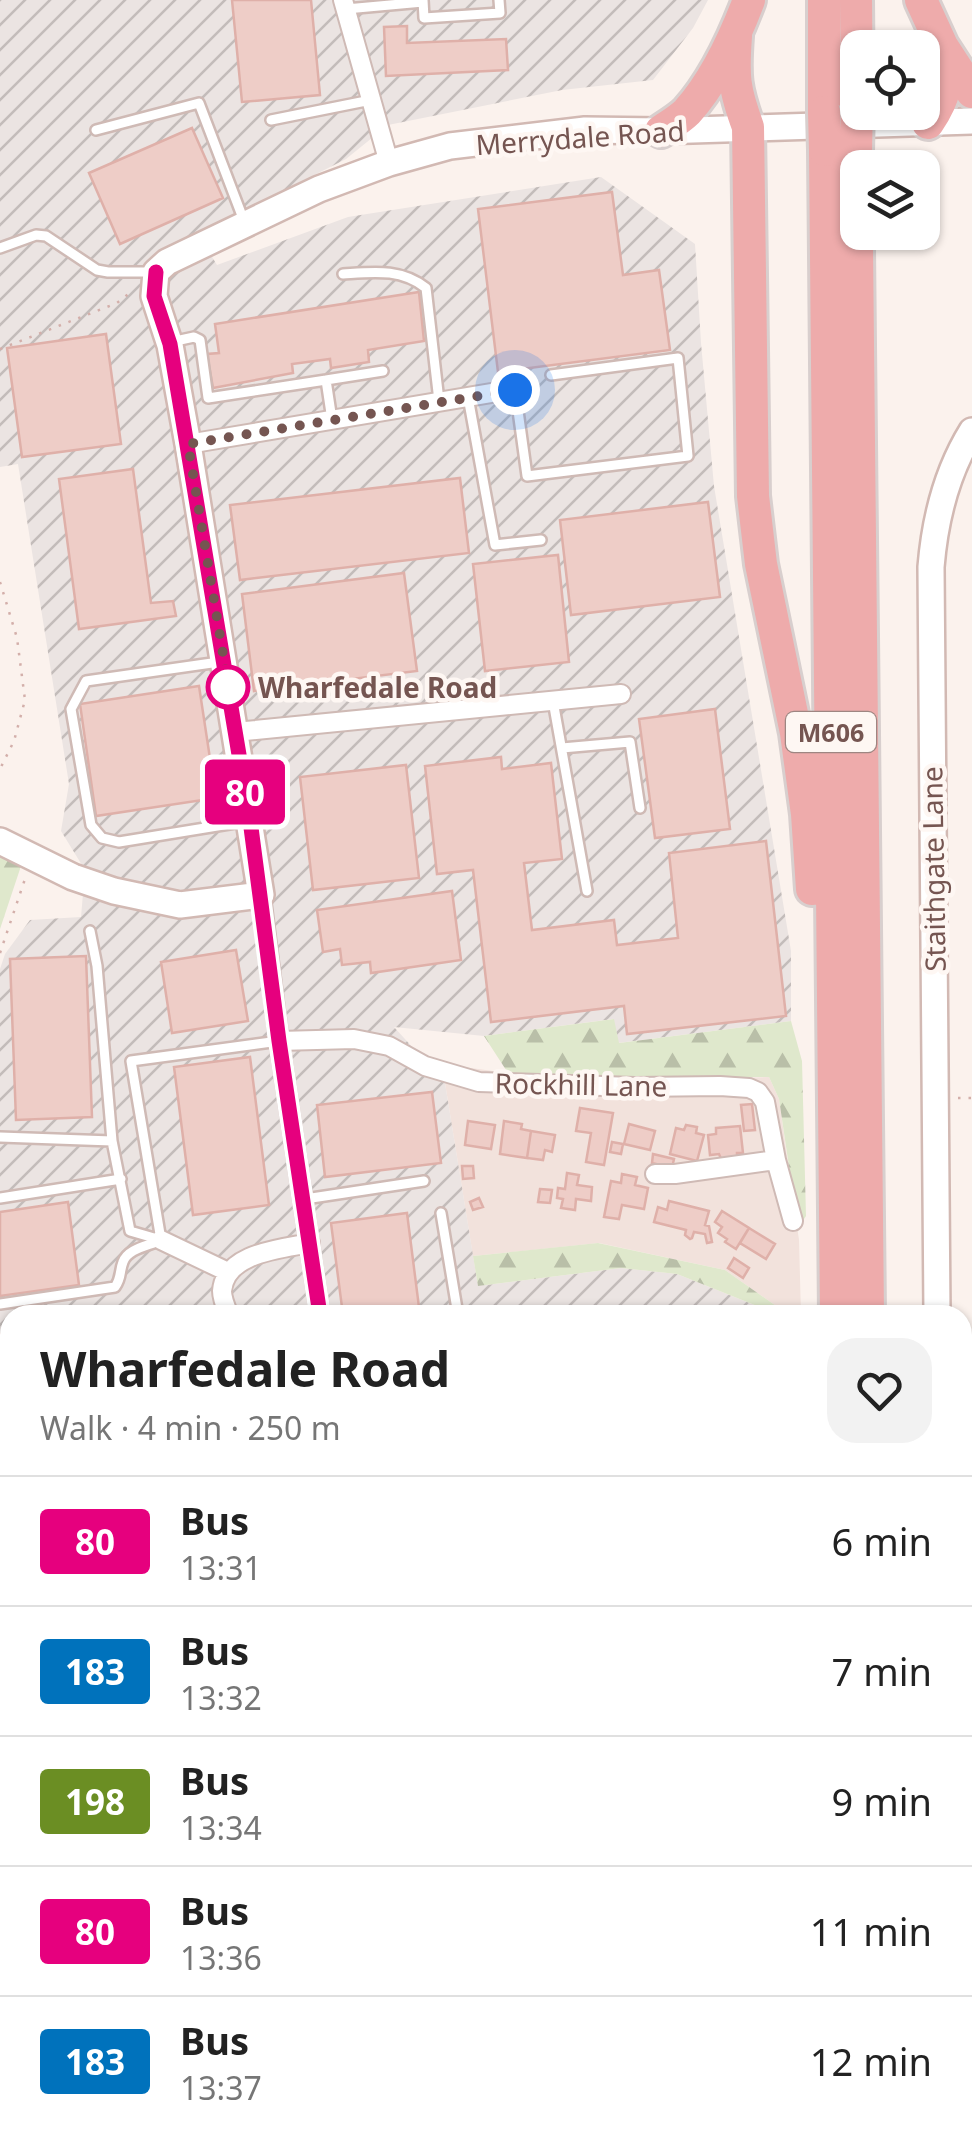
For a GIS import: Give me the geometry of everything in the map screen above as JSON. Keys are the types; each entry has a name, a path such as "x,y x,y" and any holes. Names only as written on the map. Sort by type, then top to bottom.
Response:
{"highway":[{"name":"M606","path":"661,131 689,110 736,36 749,0"},
{"name":"M606","path":"824,0 824,112 841,150"},
{"name":"M606","path":"856,0 856,30"},
{"path":"921,0 942,46 972,92"},
{"name":"M606","path":"736,36 733,78 748,128 753,496 761,564 796,733 807,814 817,965 834,1060"},
{"path":"940,105 947,80 942,46"},
{"name":"M606","path":"841,150 848,130"},
{"name":"M606","path":"836,1305 840,250"},
{"name":"M606","path":"843,250 868,1305"}],"street":[{"path":"345,5 389,163"},
{"name":"Merrydale Road","path":"940,123 972,122"},
{"name":"Merrydale Road","path":"156,272 167,262 319,189 450,146 586,130 840,125"},
{"path":"156,272 154,296 170,342 250,820 319,1305"},
{"path":"188,444 515,390"},
{"name":"Staithgate Lane","path":"937,1305 930,567 936,519 955,462 972,431"},
{"path":"235,732 621,694"},
{"path":"0,841 73,877 114,891 180,905 261,895"},
{"name":"Rockhill Lane","path":"279,1041 354,1039 389,1046 425,1066 479,1082 749,1088 765,1102 793,1221"},
{"path":"655,1174 776,1160"},
{"path":"162,1240 228,1272"},
{"path":"226,1305 222,1294 228,1272 241,1262 266,1252 310,1243"}],"lane":[{"path":"345,5 423,1 424,18 500,13 499,0"},
{"path":"270,120 371,100"},
{"path":"96,130 198,103 245,223"},
{"path":"0,248 46,236 97,270 156,272"},
{"path":"343,274 386,271 426,288 439,401"},
{"path":"170,342 200,340 208,398 383,371"},
{"path":"515,390 526,476 688,456 678,358 551,375"},
{"path":"326,380 332,420"},
{"path":"468,397 495,544 540,540"},
{"path":"224,661 86,680 71,709 91,824 102,838 120,842 250,820"},
{"path":"553,701 587,891"},
{"path":"562,748 630,742 640,808"},
{"path":"90,931 97,966 112,1141 130,1232 162,1240"},
{"path":"162,1240 131,1062 279,1041"},
{"path":"0,1137 112,1141"},
{"path":"0,1198 121,1179"},
{"path":"304,1199 424,1182"},
{"path":"442,1213 456,1305"},
{"path":"0,1304 115,1287 120,1282 123,1260 132,1251 162,1240"}],"path":[{"path":"0,348 117,303 156,272"},
{"path":"0,582 17,638 25,700 14,741 0,769"},
{"path":"0,953 32,856"}],"shaded area":[{"path":"0,0 708,0 693,28 653,80 562,90 388,125 346,159 198,234 217,265 348,217 601,177 695,244 714,486 791,951 791,1021 618,1043 613,1019 484,1036 394,1027 445,1083 478,1286 621,1268 677,1274 755,1305 0,1305 0,969 5,954 30,920 81,917 85,870 61,831 69,784 18,464 0,467"},
{"path":"456,1066 508,1073 769,1077 779,1099 799,1240 801,1305 775,1305 725,1270 599,1243 473,1256 445,1083"}],"green space":[{"path":"0,857 21,866 0,929"},
{"path":"614,1019 619,1043 791,1021 802,1061 806,1216 798,1228 779,1099 769,1077 508,1073 484,1036"},
{"path":"598,1243 725,1270 775,1305 755,1305 677,1274 621,1268 478,1286 473,1256"}],"building":[{"path":"232,0 311,0 320,95 242,102"},
{"path":"407,26 407,43 506,39 508,70 386,76 384,27"},
{"path":"192,128 223,198 120,244 89,173"},
{"path":"612,192 623,275 659,270 670,350 498,372 478,209"},
{"path":"419,292 424,341 368,350 369,362 331,368 330,359 292,364 293,373 213,388 207,354 219,353 215,324"},
{"path":"106,334 121,444 22,457 7,348"},
{"path":"133,469 151,603 173,601 176,616 79,629 59,479"},
{"path":"460,478 469,553 240,580 230,505"},
{"path":"708,502 720,597 571,615 560,520"},
{"path":"558,555 569,662 485,671 473,564"},
{"path":"404,573 417,671 254,691 242,594"},
{"path":"199,686 216,798 96,816 80,704"},
{"path":"715,709 730,829 655,838 639,719"},
{"path":"501,757 502,769 551,763 562,859 524,863 532,930 614,920 617,945 678,938 669,853 766,841 786,1016 627,1034 624,1006 491,1022 473,870 437,874 425,766"},
{"path":"406,765 419,878 313,890 300,777"},
{"path":"452,891 461,960 371,973 370,962 342,965 340,949 323,952 317,910"},
{"path":"236,950 248,1021 172,1033 161,962"},
{"path":"86,956 92,1117 16,1120 10,959"},
{"path":"250,1057 269,1205 193,1215 174,1067"},
{"path":"432,1092 441,1163 325,1177 317,1105"},
{"path":"752,1104 755,1130 744,1131 741,1105"},
{"path":"580,1108 613,1113 604,1165 586,1162 591,1133 576,1131"},
{"path":"468,1121 495,1125 491,1149 465,1145"},
{"path":"504,1121 522,1124 521,1129 531,1131 527,1158 500,1154"},
{"path":"629,1124 655,1131 650,1150 624,1144"},
{"path":"686,1125 697,1127 696,1133 704,1135 697,1161 670,1154 676,1128 684,1130"},
{"path":"740,1126 743,1153 722,1161 719,1154 710,1155 708,1135 716,1134 716,1128"},
{"path":"531,1131 555,1135 552,1152 545,1150 543,1160 527,1158"},
{"path":"612,1142 623,1144 621,1154 610,1152"},
{"path":"653,1154 674,1159 672,1168 652,1163"},
{"path":"462,1166 473,1166 474,1178 463,1179"},
{"path":"567,1173 579,1175 577,1185 592,1187 591,1201 576,1199 575,1210 561,1208 563,1199 557,1198 558,1188 565,1189"},
{"path":"622,1174 637,1177 635,1185 648,1188 644,1209 622,1205 619,1219 604,1217 611,1181 621,1183"},
{"path":"540,1189 552,1190 550,1203 538,1202"},
{"path":"479,1198 483,1207 473,1210 470,1202"},
{"path":"669,1201 709,1211 705,1225 709,1226 712,1242 707,1243 705,1234 694,1232 690,1239 686,1230 654,1222 658,1207 667,1210"},
{"path":"68,1202 79,1285 0,1296 0,1212"},
{"path":"722,1211 749,1228 736,1249 718,1233 722,1227 715,1222"},
{"path":"407,1213 419,1305 342,1305 331,1223"},
{"path":"749,1228 775,1244 766,1259 740,1243"},
{"path":"734,1258 749,1268 743,1278 728,1268"}],"bus line":[{"name":"80","path":"156,272 154,296 170,344 250,820 319,1305"}],"place":[{"name":"Wharfedale Road","path":"228,687"}],"route":[{"path":"228,687 230,696 188,444 515,390"}]}
